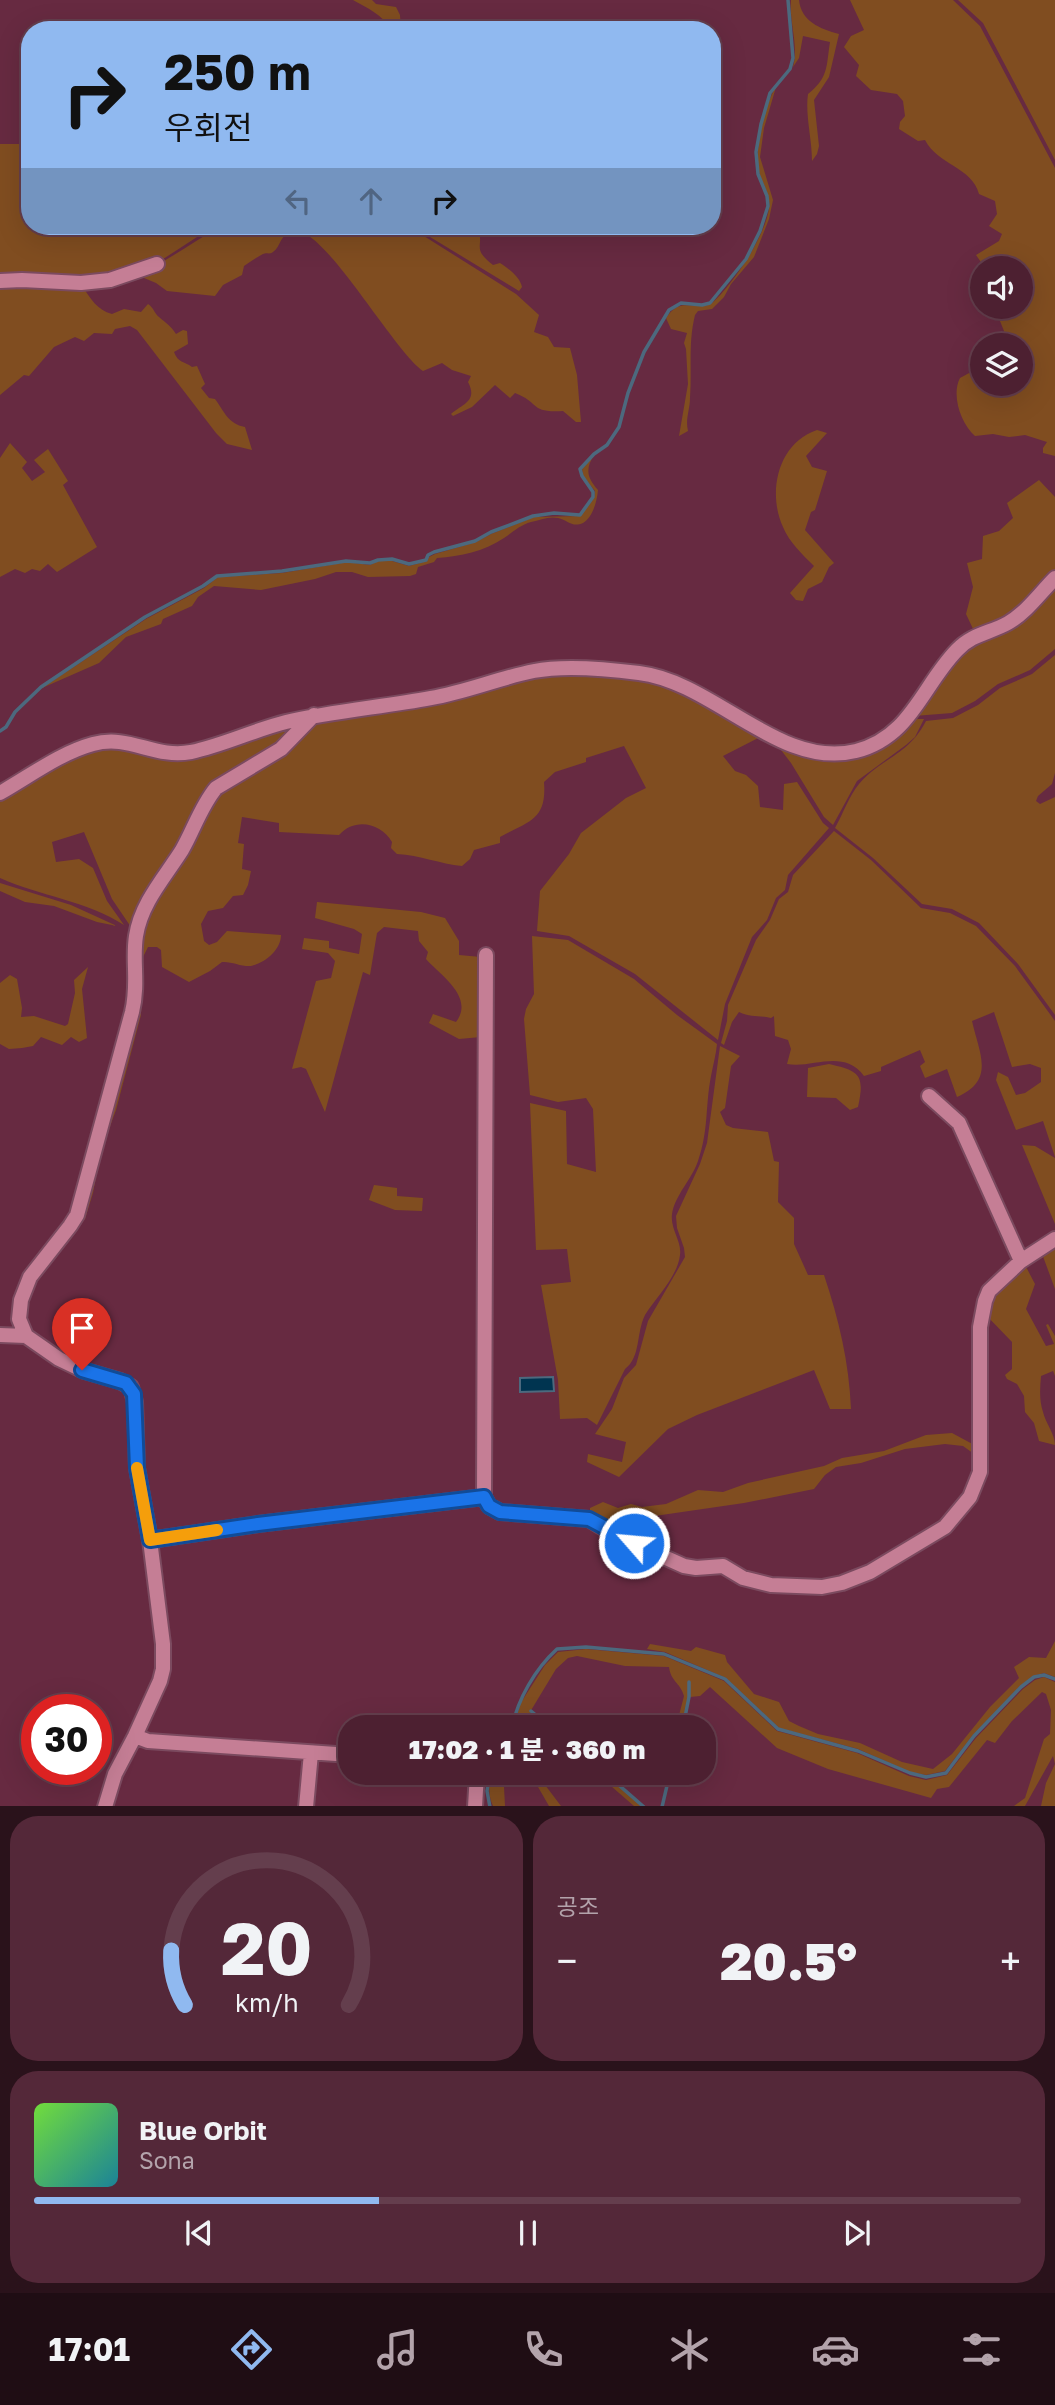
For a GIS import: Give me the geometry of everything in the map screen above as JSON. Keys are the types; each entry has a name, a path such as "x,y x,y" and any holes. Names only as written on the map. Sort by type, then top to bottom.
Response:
{"street":[{"path":"0,281 81,284 110,280 157,264"},
{"path":"0,793 91,744 114,740 161,753 189,752 314,715 433,698 537,670 615,671 667,679 698,693 767,732 816,753 852,752 882,741 902,724 919,704 947,661 968,640 1006,624 1021,614 1055,578"},
{"path":"26,1336 19,1319 25,1289 30,1277 71,1226 77,1214 115,1081 136,996 136,936 148,902 183,848 208,797 216,788 281,749 314,715"},
{"path":"486,955 484,1497 489,1506 500,1512 589,1519 615,1535 672,1561 696,1568 723,1566 755,1583 822,1587 842,1583 870,1572 945,1527 970,1497 980,1472 981,1314 989,1291 1021,1261 1055,1239"},
{"path":"929,1096 959,1123 1021,1261"},
{"path":"0,1335 26,1336 59,1359 82,1370 120,1381 131,1387 135,1402 137,1468 150,1540 164,1658 157,1689 115,1774 105,1806"},
{"path":"150,1540 484,1497"},
{"path":"135,1736 148,1741 338,1754"},
{"path":"306,1806 311,1753"},
{"path":"475,1806 476,1785"}],"shaded area":[{"path":"353,0 372,0 376,4 396,7 400,21 383,21"},
{"path":"791,0 799,0 803,13 813,23 839,34 829,77 814,100 819,146 812,161 808,94 823,77 830,42 803,36 799,58 793,67 795,50"},
{"path":"850,0 953,0 980,26 1055,168 1055,456 1043,453 1047,442 1025,435 975,436 965,424 957,401 957,385 960,378 970,373 970,396 1033,396 1033,333 1003,333 999,319 1033,319 1033,256 977,256 999,241 1002,234 989,226 997,214 995,201 979,194 969,178 938,155 925,140 918,141 899,129 905,116 903,101 897,94 871,90 856,76 859,65 844,47 851,36 864,30"},
{"path":"958,0 1055,0 1055,160 983,23"},
{"path":"776,87 764,128 760,157 773,200 769,219 754,257 731,284 724,297 712,309 698,311 695,315 691,346 688,431 679,436 688,384 684,343 687,333 671,329 666,318 671,311 682,306 711,304 738,273 762,232 769,203 759,172 759,141 768,105"},
{"path":"0,144 20,144 21,235 200,235 157,263 113,277 0,279"},
{"path":"206,235 285,235 273,252 263,254 244,266 242,275 223,285 215,296 167,291 137,275"},
{"path":"308,235 422,235 516,294 539,315 534,332 548,337 554,347 570,348 577,375 581,422 576,422 563,411 540,409 515,393 510,398 495,385 472,407 453,416 451,414 470,398 471,388 468,382 471,376 452,370 442,363 423,371 394,340 323,248"},
{"path":"427,235 479,235 482,254 493,265 500,263 510,270 522,287 519,291"},
{"path":"0,284 82,286 98,307 112,314 124,309 141,312 148,304 176,334 187,331 188,344 174,352 176,356 192,367 197,366 205,384 201,388 209,398 215,399 230,420 245,427 252,450 227,444 216,433 137,330 130,326 115,329 112,334 94,333 84,341 75,337 54,347 29,376 24,375 0,395"},
{"path":"817,430 827,433 806,456 812,467 827,471 815,510 811,512 805,530 834,563 822,582 808,589 803,601 796,600 790,593 814,566 793,543 783,527 778,513 776,484 779,470 793,446 804,436"},
{"path":"10,443 27,462 22,468 32,481 45,472 34,460 48,449 68,481 63,485 97,547 57,572 48,564 40,571 32,569 25,573 15,569 0,577 0,458"},
{"path":"594,455 588,473 598,490 592,513 583,523 573,524 555,518 531,522 480,550 437,558 434,562 418,567 416,574 410,576 368,577 352,572 336,572 261,590 214,586 198,597 192,606 163,619 161,624 126,637 99,663 42,688 146,619 204,588 218,577 282,573 347,562 370,565 378,561 392,561 409,566 427,561 435,554 476,542 534,517 580,516 594,498 595,491 583,476 582,469"},
{"path":"1039,480 1055,497 1055,574 1019,612 975,633 966,614 973,587 967,563 982,559 983,536 999,531 1013,518 1007,503"},
{"path":"1055,581 1055,649 1030,670 998,684 975,701 952,713 914,716 949,662"},
{"path":"1055,655 1055,773 1052,784 1036,801 1040,804 1055,797 1055,1015 1018,964 979,923 952,909 922,904 873,858 835,828 859,784 911,742 926,721 953,718 978,705 1000,688 1032,674"},
{"path":"561,673 658,680 764,735 723,756 735,771 746,775 758,786 760,807 783,810 784,784 797,782 829,828 788,875 785,890 776,898 767,920 752,937 725,1004 718,1040 635,974 569,936 537,931 540,891 569,854 581,833 626,798 646,788 624,746 586,758 586,762 555,772 544,782 542,804 534,818 500,837 500,843 474,850 470,859 462,866 397,854 391,848 392,842 381,830 367,825 352,826 339,835 279,832 279,823 242,817 238,843 244,844 242,869 251,871 248,885 243,895 233,896 223,908 208,911 201,924 204,941 209,945 217,942 227,931 281,935 278,946 267,959 256,964 248,966 222,962 189,982 162,967 161,950 148,947 143,957 141,1015 116,1110 101,1151 85,1219 71,1230 109,1111 140,928 208,803 315,720 514,679"},
{"path":"910,719 924,719 915,737 857,781 833,825 824,817 791,763 771,737 851,755"},
{"path":"299,724 276,749 221,780 135,933 112,899 84,832 52,842 56,862 79,859 93,868 107,901 124,925 95,910 0,878 0,796 97,745 175,758"},
{"path":"834,831 871,860 921,908 950,913 976,926 1015,966 1055,1021 1055,1157 1043,1121 1016,1130 996,1080 998,1072 1008,1077 1016,1095 1025,1093 1041,1082 1041,1068 1030,1064 1012,1067 994,1012 972,1021 981,1055 981,1074 969,1090 957,1097 947,1069 925,1078 920,1066 925,1062 920,1050 881,1067 881,1071 864,1076 847,1063 837,1061 787,1064 791,1049 788,1040 775,1036 774,1016 751,1016 739,1012 732,1022 724,1045 721,1043 728,1005 756,940 770,920 779,899 788,892 793,875"},
{"path":"0,883 71,905 117,926 97,922 54,906 25,902 0,891"},
{"path":"317,902 421,912 445,918 459,941 459,955 481,957 481,1037 459,1039 429,1023 433,1014 456,1022 461,1013 459,995 426,959 428,952 419,941 418,931 384,927 377,933 370,975 363,972 325,1112 306,1069 292,1069 316,981 331,978 335,961 328,953 302,949 304,938 329,941 329,948 359,954 362,934 354,929 315,918"},
{"path":"532,936 568,940 634,979 717,1044 701,1149 695,1168 676,1200 672,1214 680,1250 678,1263 671,1279 645,1315 634,1358 625,1369 597,1425 587,1418 560,1419 558,1380 541,1285 571,1282 567,1249 536,1250 530,1103 566,1111 567,1164 596,1172 593,1109 586,1098 558,1102 530,1095 524,1019 534,994"},
{"path":"88,967 82,989 87,1038 79,1042 71,1037 62,1045 41,1037 33,1046 9,1049 0,1044 0,983 10,975 17,979 21,1017 34,1016 65,1026 68,1024 75,993 74,980"},
{"path":"720,1046 740,1056 731,1066 725,1108 720,1112 726,1125 733,1128 768,1132 774,1161 779,1162 778,1202 794,1218 794,1244 808,1275 824,1275 839,1325 846,1358 851,1409 830,1409 814,1370 697,1415 668,1429 619,1477 587,1462 588,1454 622,1462 626,1442 595,1434 612,1409 624,1378 636,1365 648,1321 685,1257 676,1216 707,1143"},
{"path":"829,1064 848,1069 858,1076 861,1088 858,1107 850,1110 836,1098 807,1097 808,1068"},
{"path":"1022,1145 1035,1146 1055,1158 1055,1224"},
{"path":"374,1185 397,1188 397,1196 423,1198 422,1211 395,1210 369,1200"},
{"path":"1055,1243 1055,1289 1041,1251"},
{"path":"1024,1263 1035,1284 1026,1309 1046,1346 1054,1344 1046,1325 1048,1324 1055,1336 1055,1376 1053,1371 1041,1376 1040,1394 1043,1412 1055,1445 1039,1441 1034,1423 1025,1412 1024,1396 1017,1384 1005,1375 1012,1369 1012,1342 985,1314 988,1301"},
{"path":"952,1433 978,1447 977,1456 963,1446 945,1444 905,1449 861,1463 836,1467 825,1475 814,1489 744,1503 634,1519 613,1530 590,1518 590,1508 603,1502 618,1508 631,1504 642,1507 666,1504 698,1490 723,1492 748,1483 824,1466 842,1458 884,1451 926,1435"},
{"path":"1055,1641 1055,1677 1044,1673 1033,1676 973,1735 945,1771 926,1775 910,1772 858,1749 779,1728 726,1678 665,1652 647,1649 650,1644 691,1651 696,1647 725,1655 727,1662 754,1694 779,1702 789,1721 818,1734 860,1743 902,1762 933,1769 952,1754 990,1707 1019,1678 1014,1667 1029,1657 1046,1658"},
{"path":"586,1649 664,1656 724,1681 777,1731 857,1753 909,1776 926,1780 947,1775 976,1738 1023,1689 1044,1677 1055,1682 1055,1764 1053,1756 1025,1806 1014,1806 1025,1798 1044,1739 1050,1734 1051,1710 1046,1694 1042,1692 1012,1721 995,1743 987,1740 949,1787 937,1789 931,1798 828,1769 777,1748 710,1687 700,1696 690,1697 689,1682 685,1715 679,1715 684,1696 669,1667 625,1666 577,1656 568,1658 556,1669 530,1712 534,1715 517,1715 520,1704 545,1665 558,1652"},
{"path":"1055,1764 1055,1806 1041,1806 1046,1783"},
{"path":"489,1785 505,1785 505,1806 493,1806"},
{"path":"537,1785 545,1785 561,1806 549,1806"},
{"path":"610,1785 618,1785 643,1806 634,1806"}],"water":[{"path":"553,1377 554,1391 520,1392 520,1378"}],"waterway":[{"path":"0,731 41,687 145,617 217,576 282,571 346,561 370,563 392,559 409,564 426,560 428,555 434,552 475,541 533,516 554,513 580,515 593,497 593,492 580,469 607,445 619,427 628,393 644,352 669,310 681,303 710,303 746,259 760,231 768,206 758,174 756,152 770,93 790,69 793,58 788,0"},
{"path":"515,1715 528,1685 557,1649 586,1647 664,1654 725,1679 778,1729 858,1751 926,1777 946,1773 974,1736 1034,1677 1044,1675 1055,1679"},
{"path":"685,1715 689,1682"},
{"path":"531,1711 536,1715"},
{"path":"488,1785 490,1806"},
{"path":"619,1785 643,1806"},
{"path":"662,1806 667,1785"}],"slow traffic":[{"path":"137,1468 150,1540 217,1530"}],"route":[{"path":"82,1370 126,1383 134,1394 137,1468 150,1540 484,1497 489,1506 500,1512 589,1519 634,1543"}]}
